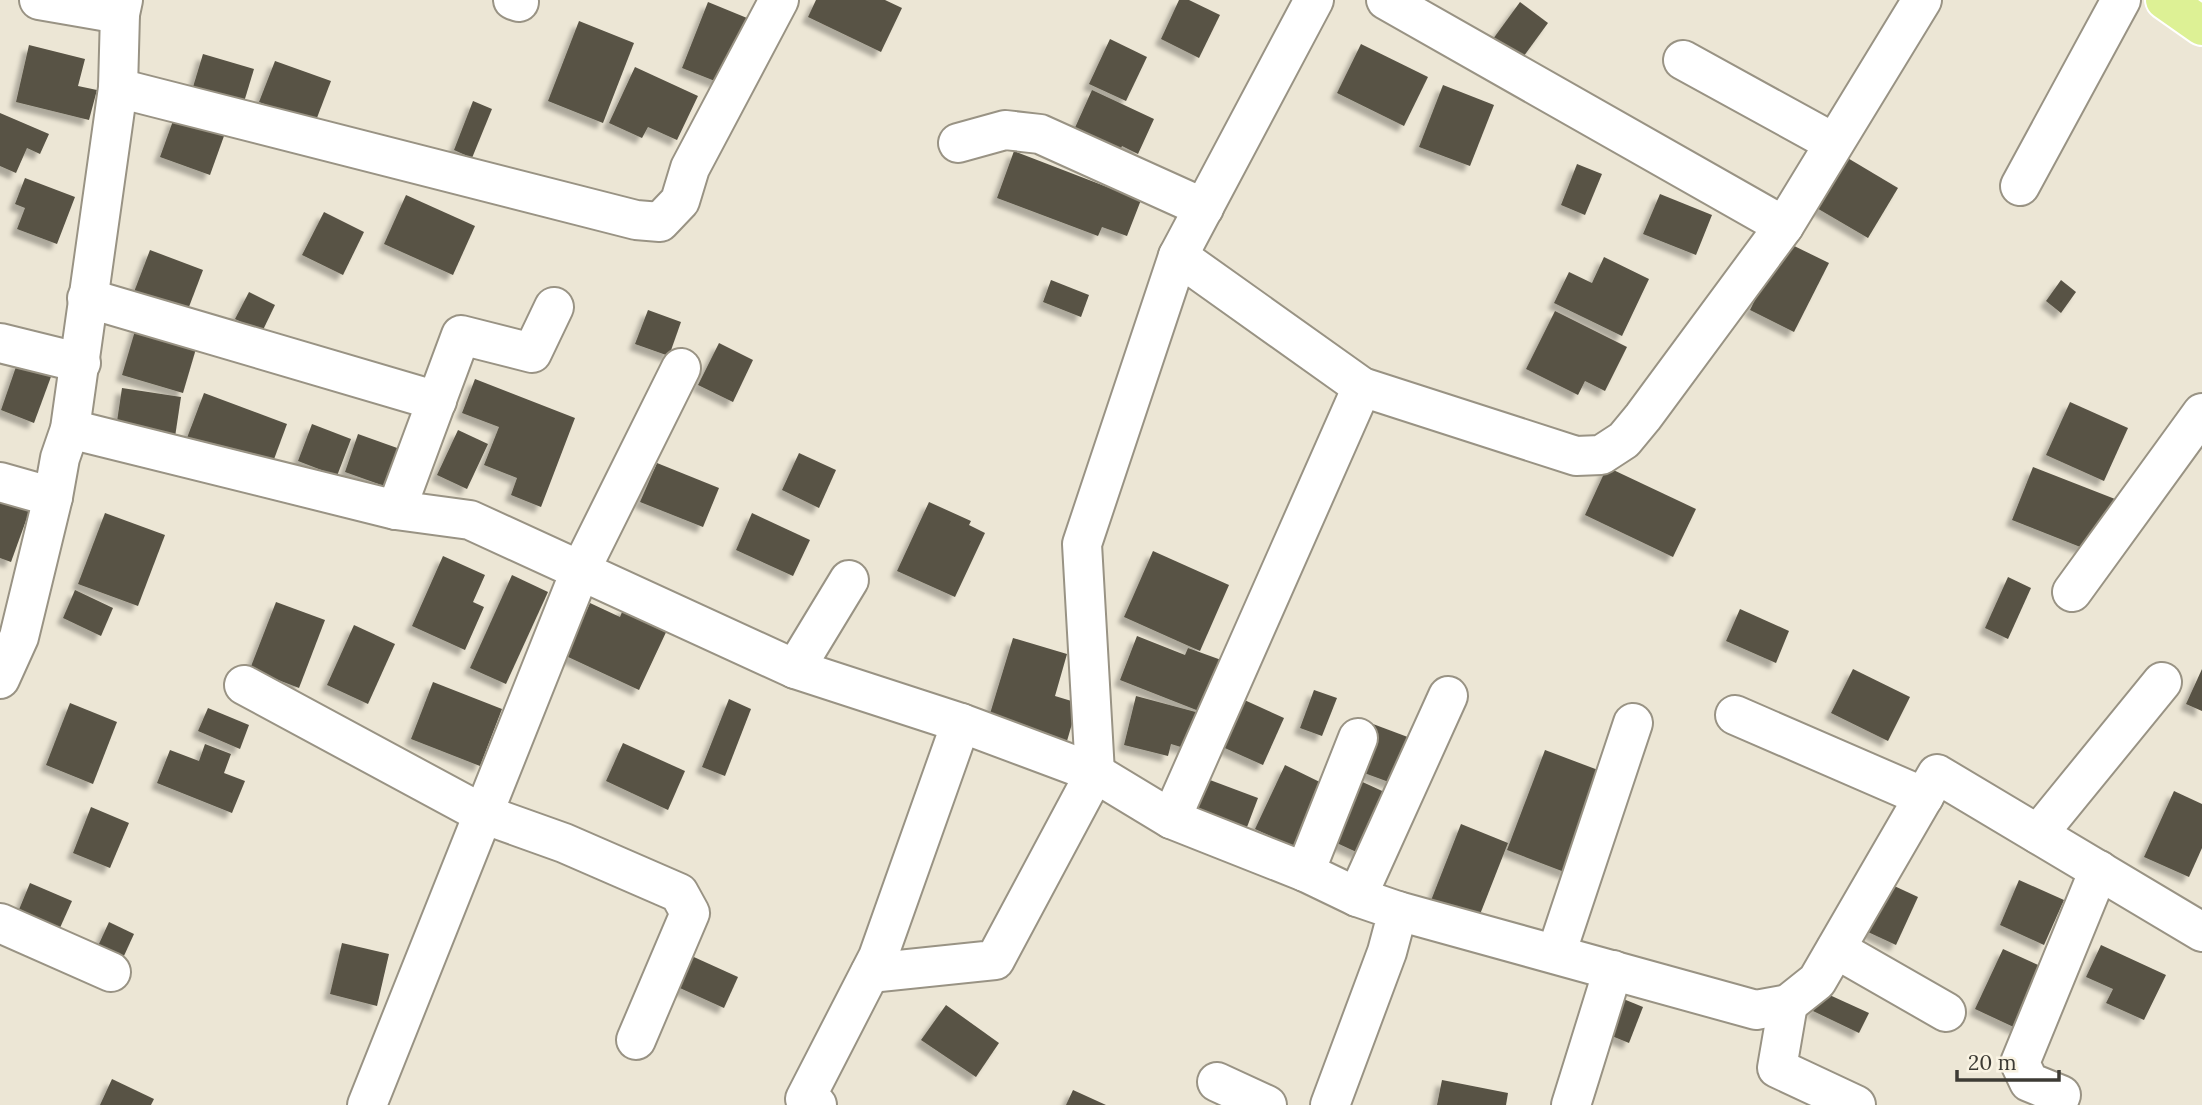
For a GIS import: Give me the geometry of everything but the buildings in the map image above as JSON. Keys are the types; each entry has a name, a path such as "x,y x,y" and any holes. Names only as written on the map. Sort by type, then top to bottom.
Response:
{"main road":[{"path":"2165,0 2202,26"}],"street":[{"path":"0,679 9,634 53,498 60,458 70,429 118,88 122,7 39,0"},
{"path":"118,88 636,220 660,222 680,201 690,168 779,0"},
{"path":"870,973 995,960 1095,773 1082,544 1178,256 1314,0"},
{"path":"1386,0 1784,226"},
{"path":"1178,256 1362,387 1576,456 1601,455 1624,440 1637,424 1784,226 1922,0"},
{"path":"2020,186 2121,0"},
{"path":"1683,60 1834,143"},
{"path":"958,144 1005,130 1040,134 1204,208"},
{"path":"87,298 437,401"},
{"path":"396,510 461,335 532,353 554,307"},
{"path":"0,343 81,363"},
{"path":"367,1105 581,569 681,368"},
{"path":"1171,819 1362,387"},
{"path":"2072,592 2202,413"},
{"path":"70,429 396,510 470,520 794,669 961,723 1095,773 1171,819 1305,872 1357,897 1398,911 1756,1010 1788,1004 1817,981 1937,774 2202,932"},
{"path":"0,482 53,498"},
{"path":"794,669 849,580"},
{"path":"2038,834 2162,681"},
{"path":"244,685 483,814 564,843 679,893 690,913 636,1041"},
{"path":"1357,897 1448,696"},
{"path":"1735,715 1924,797"},
{"path":"817,1105 805,1100 878,957 961,723"},
{"path":"1556,954 1633,723"},
{"path":"1305,872 1358,738"},
{"path":"2057,1105 2061,1095 2029,1082 2020,1063 2099,870"},
{"path":"1330,1105 1387,952 1398,911"},
{"path":"0,923 111,972"},
{"path":"1836,949 1946,1012"},
{"path":"1571,1105 1613,970"},
{"path":"1788,1004 1777,1068 1856,1105"},
{"path":"1217,1082 1267,1105"}]}
